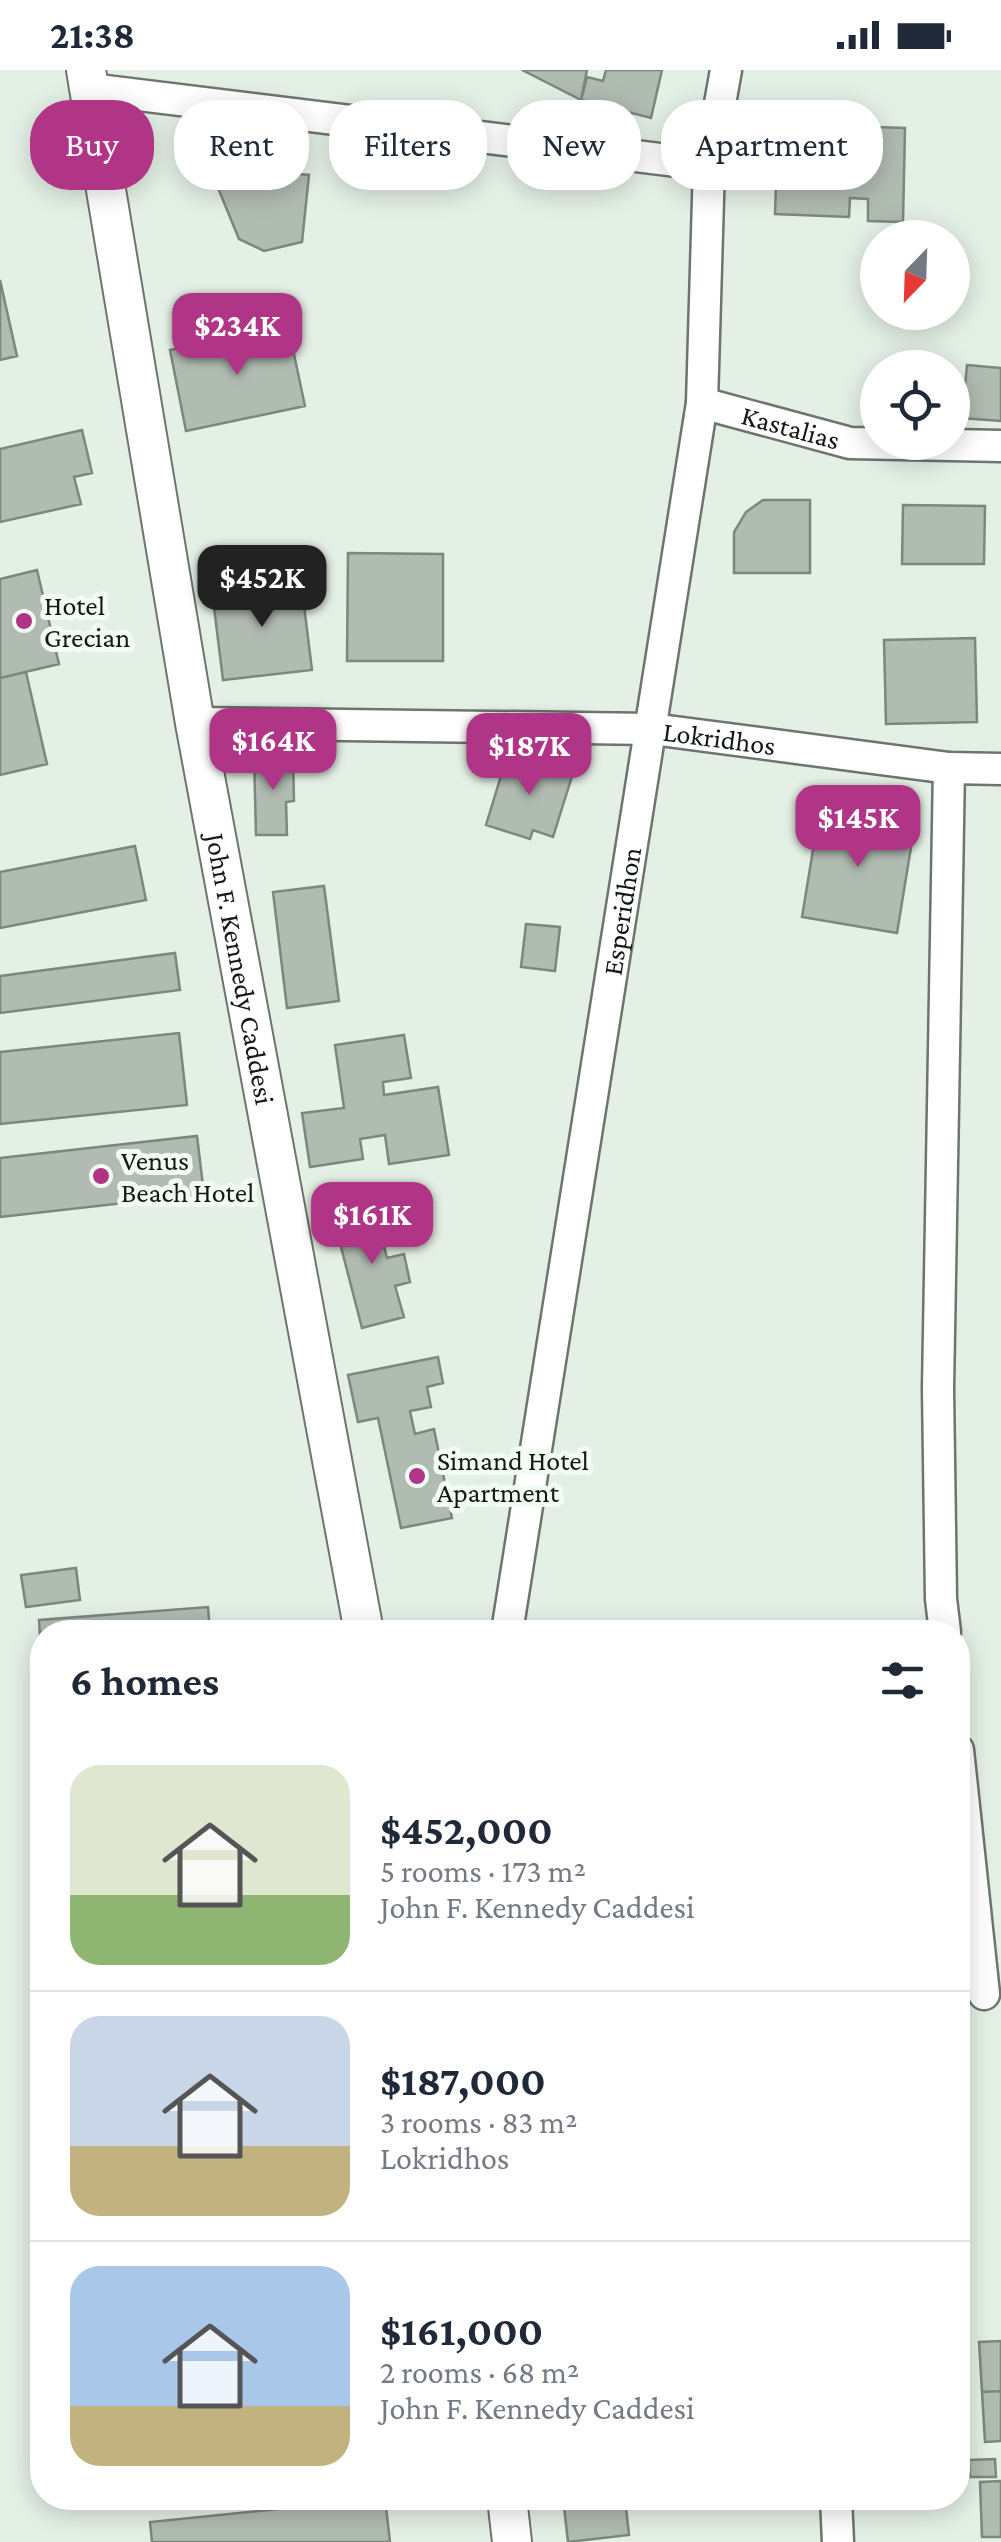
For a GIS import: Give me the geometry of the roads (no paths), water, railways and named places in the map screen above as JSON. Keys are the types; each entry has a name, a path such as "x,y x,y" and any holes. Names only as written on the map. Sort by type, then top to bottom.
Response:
{"street":[{"name":"Esperidhon","path":"721,100 726,70"},
{"path":"88,80 661,158"},
{"name":"John F. Kennedy Caddesi","path":"88,80 194,723 362,1620"},
{"name":"Esperidhon","path":"508,1620 702,403 709,190"},
{"name":"Kastalias","path":"702,403 850,443 1001,446"},
{"name":"Lokridhos","path":"194,723 652,729 950,768 1001,770"},
{"path":"943,1620 938,1389 950,768"},
{"path":"970,1877 981,1994"},
{"path":"508,2510 512,2542"},
{"path":"837,2510 838,2542"}],"place":[{"name":"Hotel Grecian","path":"24,621"},
{"name":"Venus Beach Hotel","path":"101,1176"},
{"name":"Simand Hotel Apartment","path":"417,1476"}]}
